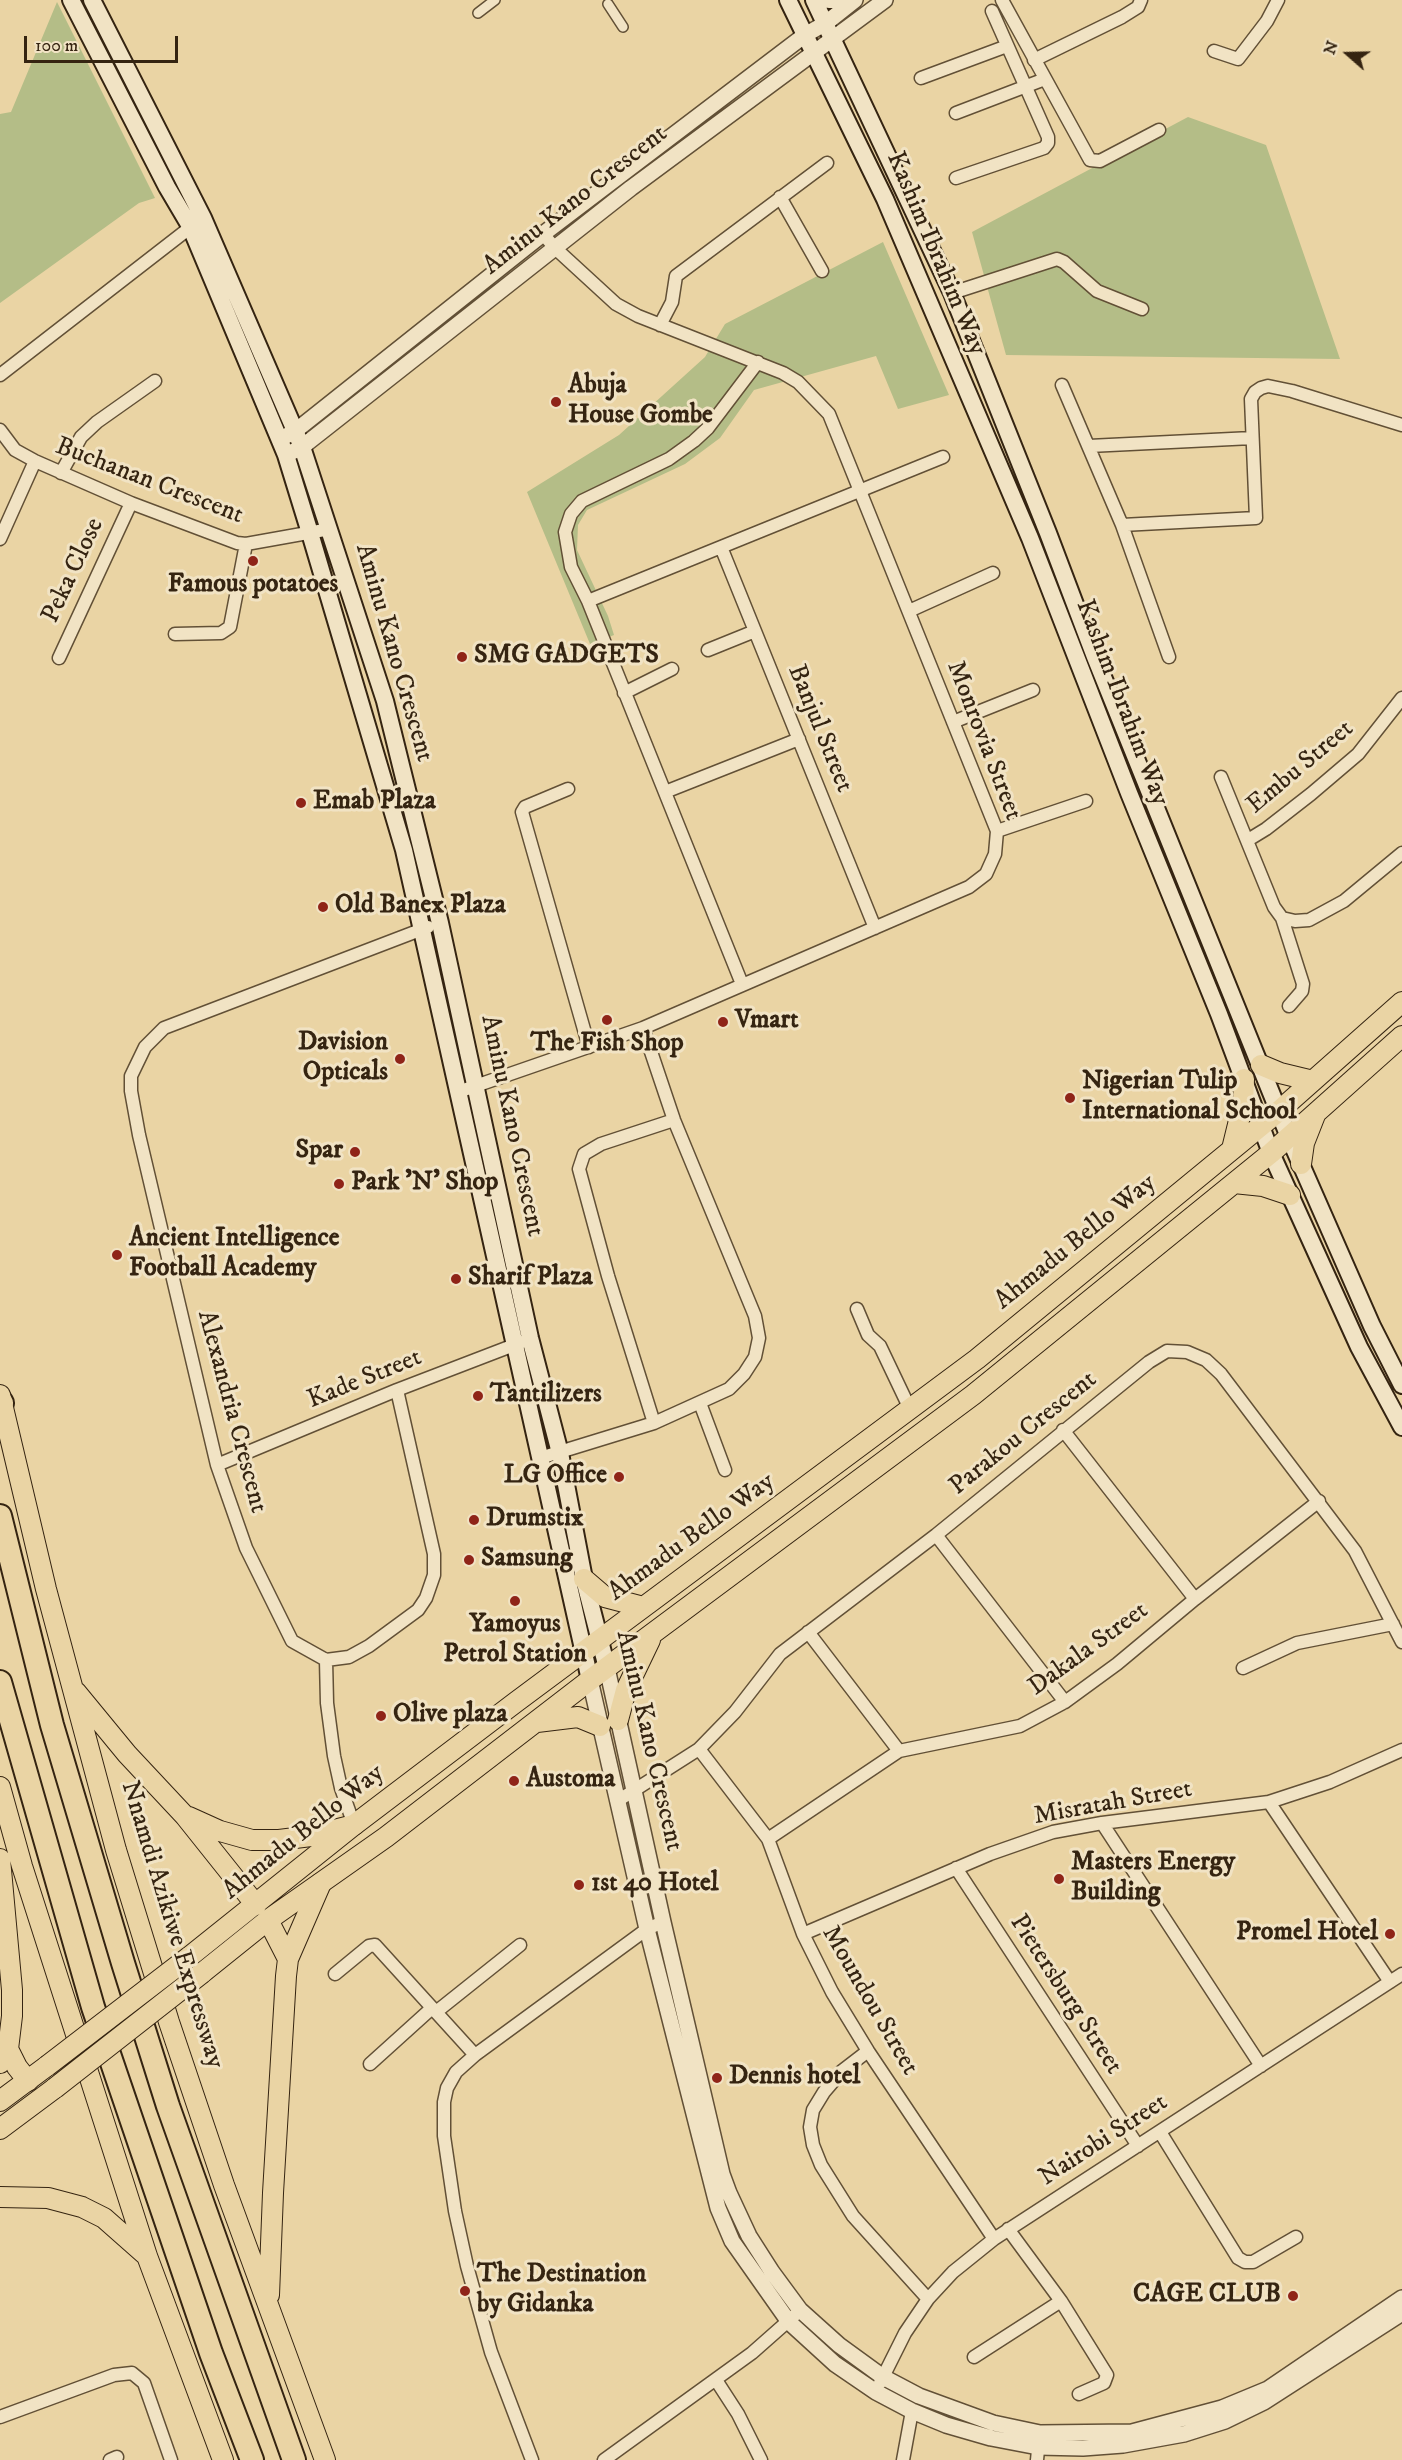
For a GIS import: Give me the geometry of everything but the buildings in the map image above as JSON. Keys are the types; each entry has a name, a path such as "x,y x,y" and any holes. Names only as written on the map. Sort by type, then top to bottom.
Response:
{"highway":[{"path":"0,1516 52,1725 123,1963 168,2106 294,2460"},
{"path":"0,1682 93,2007 207,2342 252,2460"},
{"path":"286,2438 301,2460"}],"main road":[{"name":"Aminu Kano Crescent","path":"71,0 167,188 197,222"},
{"name":"Kashim Ibrahim Way","path":"788,0 885,199 1030,538 1244,1079 1271,1153 1359,1347 1402,1427"},
{"name":"Kashim Ibrahim Way","path":"814,0 835,30 840,55 952,293 1095,657 1289,1137 1372,1326 1402,1385"},
{"path":"829,0 848,0"},
{"name":"Aminu Kano Crescent","path":"95,5 184,179 197,222 290,443 330,529 384,701 440,923 477,1087 523,1341 540,1458 587,1641 607,1668"},
{"name":"Aminu Kano Crescent","path":"290,443 310,533 401,840 458,1092 523,1341 560,1453 585,1580 590,1680"},
{"name":"Ahmadu Bello Way","path":"0,2128 56,2088 196,1965 262,1913 354,1825 567,1663 587,1641 643,1607 977,1359 1279,1111 1402,1002"},
{"name":"Ahmadu Bello Way","path":"262,1913 321,1883 386,1837 590,1680 974,1395 1271,1153 1402,1036"},
{"path":"1261,1065 1280,1073 1313,1081"},
{"path":"1232,1149 1242,1104 1244,1079"},
{"path":"1301,1164 1304,1143 1316,1113"},
{"path":"1234,1183 1263,1186 1290,1195"},
{"name":"Nnamdi Azikiwe Expressway","path":"0,1400 71,1687 116,1850 169,2022 224,2185 325,2460"},
{"path":"585,1580 605,1598 643,1607"},
{"path":"534,1723 578,1717 609,1723 654,1633"},
{"path":"71,1687 127,1754 185,1816 262,1913 288,1959"},
{"path":"0,1787 22,1866 147,2256 223,2460"},
{"path":"185,1816 219,1831 252,1840 279,1840 311,1836 354,1825"},
{"path":"0,1859 12,1990 12,2016 4,2056 28,2081"},
{"path":"269,2307 273,2181 288,1959 321,1883"},
{"name":"Ahmadu Bello Way","path":"0,2101 47,2066 196,1965"},
{"path":"0,2197 48,2198 82,2207 104,2218 147,2256"}],"street":[{"path":"478,13 495,0"},
{"name":"Aminu Kano Crescent","path":"290,443 555,248 814,51 835,30 855,0"},
{"name":"Aminu Kano Crescent","path":"290,443 543,234 804,35 835,30 885,0"},
{"path":"1002,0 1090,160 1100,160 1159,130"},
{"path":"1034,60 1122,17 1138,7 1141,0"},
{"path":"1214,51 1238,59 1267,21 1278,0"},
{"path":"608,4 623,27"},
{"path":"956,178 1044,148 1048,143 1048,136 992,11"},
{"path":"921,78 1007,46"},
{"path":"956,113 1045,78"},
{"path":"660,325 672,302 676,276 827,163"},
{"path":"780,197 822,271"},
{"path":"0,375 197,222"},
{"name":"Monrovia Street","path":"458,1092 643,1028 969,887 986,874 995,854 997,831 829,414 798,382 758,362 638,316 608,298 543,234"},
{"path":"952,293 1057,259 1064,262 1097,291 1142,309"},
{"path":"742,984 588,601 571,567 565,532 572,514 582,501 669,459 694,441 708,428 758,362"},
{"path":"62,473 77,443 89,429 155,381"},
{"path":"1062,385 1122,525 1169,657"},
{"path":"1122,525 1256,518 1251,399 1255,392 1268,386 1292,391 1402,425"},
{"name":"Buchanan Crescent","path":"0,430 15,450 35,461 131,503 237,543 246,544 330,529"},
{"path":"1089,446 1252,438"},
{"path":"588,601 943,457"},
{"path":"0,538 35,461"},
{"name":"Peka Close","path":"59,658 131,503"},
{"path":"175,634 221,633 230,627 246,544"},
{"name":"Banjul Street","path":"721,547 875,928"},
{"path":"909,611 993,573"},
{"path":"708,650 755,631"},
{"path":"624,693 672,669"},
{"path":"953,722 1033,690"},
{"name":"Embu Street","path":"1248,840 1275,822 1358,754 1402,698"},
{"path":"665,792 799,739"},
{"name":"Embu Street","path":"1221,777 1274,907 1282,918 1303,984 1302,991 1288,1006"},
{"path":"568,789 525,807 522,812 589,1047"},
{"path":"997,831 1086,801"},
{"path":"1282,918 1294,921 1309,920 1344,901 1402,853"},
{"name":"Alexandria Crescent","path":"326,1659 292,1641 246,1548 217,1465 140,1135 131,1091 131,1076 145,1047 164,1028 440,923"},
{"path":"540,1458 654,1423 729,1389 744,1374 755,1358 759,1338 755,1316 674,1120 643,1028"},
{"path":"654,1423 608,1276 579,1169 584,1154 601,1144 674,1120"},
{"path":"857,1309 868,1335 880,1346 910,1409"},
{"name":"Kade Street","path":"217,1465 397,1390 523,1341"},
{"name":"Parakou Crescent","path":"619,1800 699,1749 735,1713 780,1654 936,1535 1063,1430 1149,1362 1167,1351 1187,1352 1206,1360 1221,1374 1355,1551 1402,1642"},
{"path":"354,1825 341,1788 334,1756 327,1703 326,1659 349,1657 369,1646 418,1610 426,1598 434,1575 435,1554 397,1390"},
{"path":"700,1402 725,1470"},
{"path":"1063,1430 1195,1599"},
{"name":"Dakala Street","path":"768,1839 899,1751 1020,1726 1065,1702 1117,1664 1319,1501"},
{"path":"936,1535 1065,1702"},
{"path":"1243,1668 1297,1643 1393,1624"},
{"path":"808,1632 899,1751"},
{"name":"Aminu Kano Crescent","path":"607,1668 609,1723 635,1791 663,1922 729,2193 749,2236 772,2272 800,2310 839,2345 883,2377 952,2410 993,2423 1038,2447 1132,2432 1222,2408 1268,2389 1402,2298"},
{"path":"590,1680 609,1723 619,1800 648,1929 718,2208 732,2241 789,2322 835,2364 876,2392 912,2411 991,2438 1038,2447 1083,2448 1124,2445 1184,2434 1225,2421 1302,2380 1402,2313"},
{"name":"Moundou Street","path":"699,1749 768,1839 803,1934 832,1992 868,2051 994,2239"},
{"name":"Misratah Street","path":"803,1934 956,1868 1053,1832 1102,1823 1269,1802 1330,1782 1402,1750"},
{"path":"1269,1802 1390,1982"},
{"path":"1102,1823 1261,2066"},
{"name":"Pietersburg Street","path":"956,1868 1138,2146"},
{"path":"532,2460 491,2352 467,2266 444,2136 445,2095 456,2072 475,2055 648,1929 663,1922"},
{"path":"334,1974 374,1944 475,2055"},
{"path":"370,2064 434,2010 520,1945"},
{"name":"Nairobi Street","path":"876,2392 906,2334 928,2300 953,2272 994,2239 1402,1974"},
{"path":"868,2051 842,2071 813,2110 810,2127 813,2145 825,2174 853,2216 928,2300"},
{"path":"1160,2132 1238,2258 1245,2262 1253,2262 1296,2237"},
{"path":"1008,2229 1061,2301 1107,2375 1104,2383 1079,2394"},
{"path":"974,2357 1061,2301"},
{"path":"604,2460 716,2380 789,2322 800,2310"},
{"path":"0,2417 114,2375 132,2373 144,2383 171,2460"},
{"path":"716,2380 738,2414 760,2460"},
{"path":"903,2460 912,2411"}],"green space":[{"path":"57,2 155,198 139,203 0,303 0,114 11,112"},
{"path":"1188,117 1266,145 1340,359 1006,355 972,232"},
{"path":"883,242 949,395 898,409 876,356 754,390 720,438 685,464 587,510 578,525 577,550 608,616 614,635 590,644 527,492 619,435 705,357 725,324"}],"place":[{"name":"Abuja House Gombe","path":"556,402"},
{"name":"Famous potatoes","path":"253,561"},
{"name":"SMG GADGETS","path":"462,657"},
{"name":"Emab Plaza","path":"301,803"},
{"name":"Old Banex Plaza","path":"323,907"},
{"name":"The Fish Shop","path":"607,1020"},
{"name":"Vmart","path":"723,1022"},
{"name":"Davision Opticals","path":"400,1059"},
{"name":"Nigerian Tulip International School","path":"1070,1098"},
{"name":"Spar","path":"355,1152"},
{"name":"Park 'N' Shop","path":"339,1184"},
{"name":"Ancient Intelligence Football Academy","path":"117,1255"},
{"name":"Sharif Plaza","path":"456,1279"},
{"name":"Tantilizers","path":"478,1396"},
{"name":"LG Office","path":"619,1477"},
{"name":"Drumstix","path":"474,1520"},
{"name":"Samsung","path":"469,1560"},
{"name":"Yamoyus Petrol Station","path":"515,1601"},
{"name":"Olive plaza","path":"381,1716"},
{"name":"Austoma","path":"514,1781"},
{"name":"Masters Energy Building","path":"1059,1879"},
{"name":"1st 40 Hotel","path":"579,1885"},
{"name":"Promel Hotel","path":"1390,1934"},
{"name":"Dennis hotel","path":"717,2078"},
{"name":"The Destination by Gidanka","path":"465,2291"},
{"name":"CAGE CLUB","path":"1293,2296"}]}
